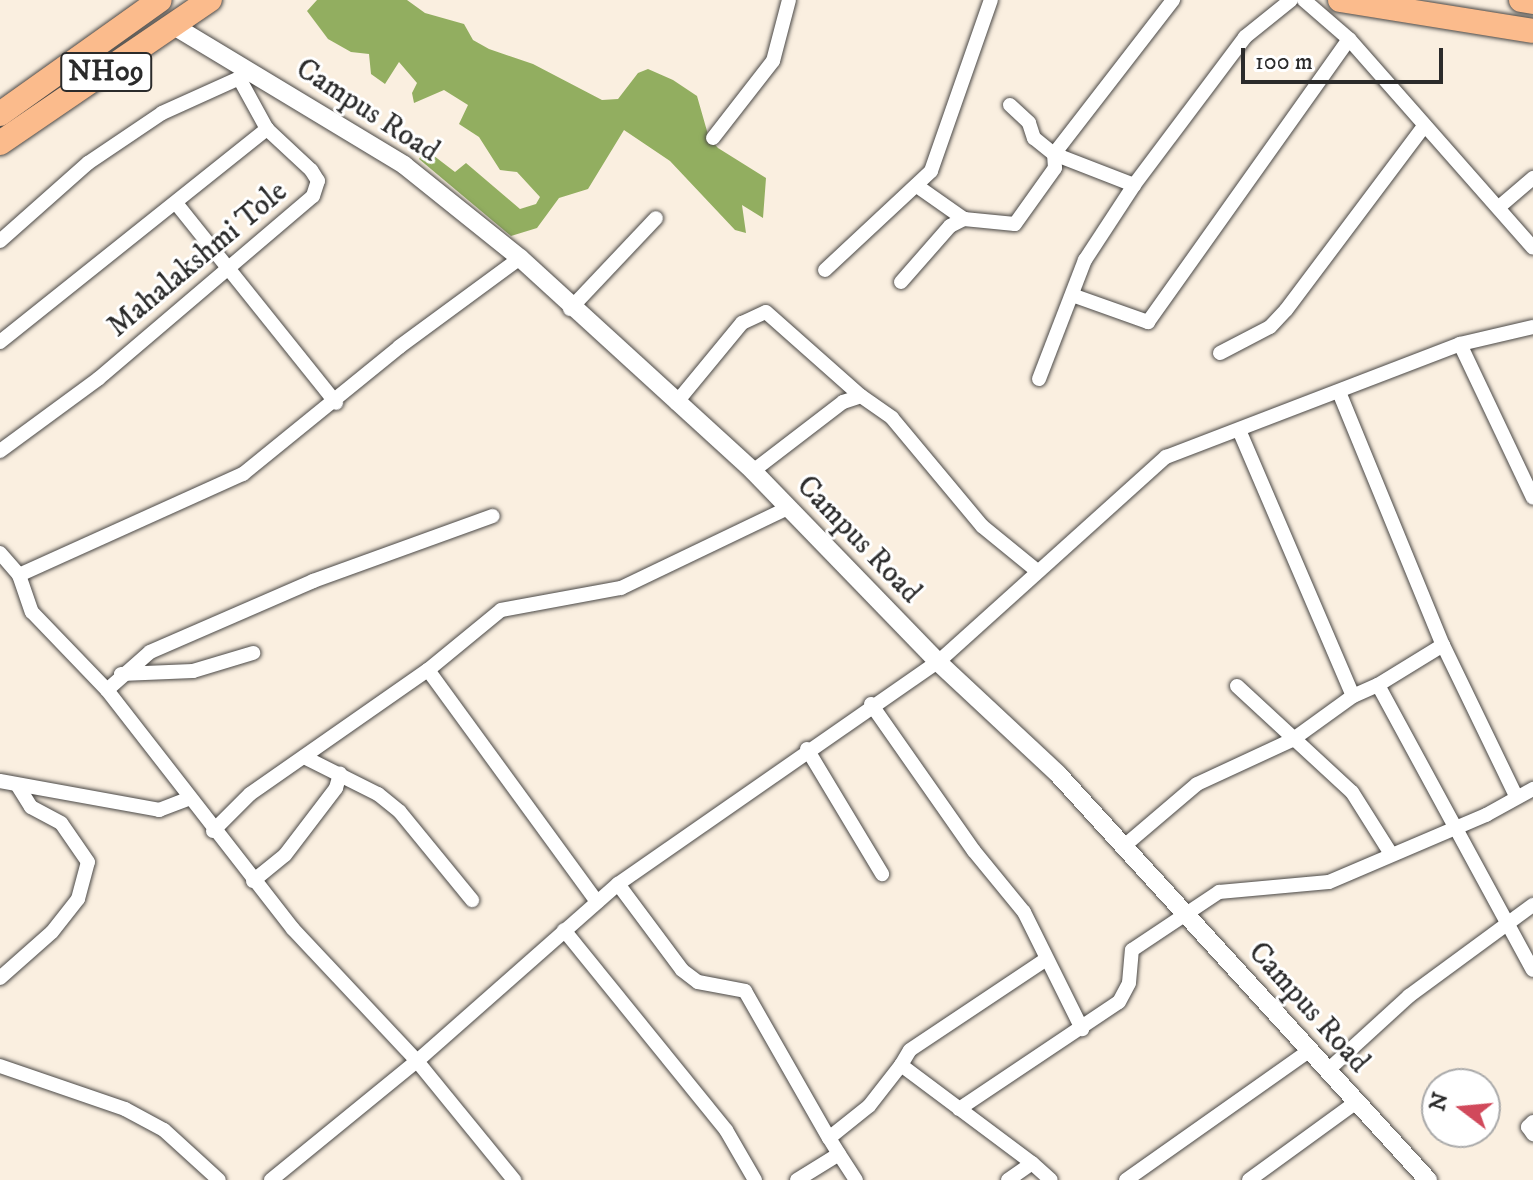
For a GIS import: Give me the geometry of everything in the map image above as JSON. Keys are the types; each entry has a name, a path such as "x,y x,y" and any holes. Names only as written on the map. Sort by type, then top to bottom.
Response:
{"main road":[{"name":"NH09","path":"0,143 210,0"},
{"path":"1340,0 1533,31"},
{"path":"1521,0 1533,2"},
{"name":"NH09","path":"0,114 154,2"}],"street":[{"path":"713,138 773,61 789,0"},
{"path":"825,270 931,171 991,0"},
{"path":"917,186 964,219 1015,224 1055,168 1054,154 1173,0"},
{"path":"1039,379 1085,260 1134,185 1245,37 1291,0"},
{"path":"1304,0 1349,39 1533,248"},
{"path":"154,2 174,26"},
{"name":"Campus Road","path":"174,26 247,75 404,165 520,258 570,309 753,471 938,662 1057,773 1428,1180"},
{"path":"1072,295 1148,322 1349,39"},
{"path":"0,241 101,154 162,113 247,75"},
{"name":"Mahalakshmi Tole","path":"0,451 233,269 313,196 318,181 267,129 247,75"},
{"path":"1010,105 1029,123 1034,138 1054,154 1134,185"},
{"path":"1220,353 1270,327 1305,289 1425,125"},
{"path":"3,333 176,203 267,129"},
{"path":"1499,207 1533,178"},
{"path":"176,203 233,269 336,403"},
{"path":"570,309 656,218"},
{"path":"901,282 938,237 964,219"},
{"path":"19,575 243,474 336,403 399,347 520,258"},
{"path":"676,403 742,323 766,312 861,396 892,418 982,526 1036,570"},
{"path":"271,1180 417,1061 618,884 871,704 938,662 1036,570 1166,457 1460,344 1533,327"},
{"path":"1460,344 1533,498"},
{"path":"1339,392 1443,645 1516,796"},
{"path":"753,471 843,402 861,396"},
{"path":"1239,430 1353,696"},
{"path":"213,831 250,794 428,670 501,610 621,588 788,508"},
{"path":"107,690 121,674 150,652 313,581 493,516"},
{"path":"0,553 19,575 32,612 107,690 253,881 417,1061 514,1180"},
{"path":"1123,847 1197,784 1292,740 1353,696 1378,685 1443,645"},
{"path":"121,674 217,667 253,653"},
{"path":"428,670 597,902"},
{"path":"1378,685 1505,925 1533,970"},
{"path":"1237,686 1292,740 1352,792 1391,854"},
{"path":"871,704 974,851 1024,912 1045,960 1082,1029"},
{"path":"807,749 882,874"},
{"path":"304,757 340,774 400,812 472,900"},
{"path":"253,881 285,855 336,788 340,774"},
{"path":"0,781 159,810 188,799"},
{"path":"0,978 52,932 78,899 88,862 61,823 31,807 18,786"},
{"path":"959,1109 1082,1029 1126,994 1132,950 1219,892 1329,882 1454,828 1533,789"},
{"path":"618,884 682,970 698,982 745,991 856,1180"},
{"path":"1328,1070 1409,996 1533,905"},
{"path":"564,930 726,1130 755,1180"},
{"path":"829,1138 869,1106 910,1050 1045,960"},
{"path":"1126,1180 1310,1050"},
{"path":"901,1065 1051,1180"},
{"path":"0,1066 125,1109 164,1130 219,1180"},
{"path":"1249,1180 1355,1103"},
{"path":"1533,1122 1528,1127 1533,1134"},
{"path":"797,1180 839,1154"},
{"path":"1008,1180 1032,1163"}],"green space":[{"path":"317,0 407,0 425,13 464,24 473,40 489,49 533,64 602,100 618,99 638,73 648,69 673,80 697,96 709,138 718,148 766,178 763,218 742,205 746,233 735,230 670,161 624,130 588,189 559,198 537,228 511,236 419,159 425,149 455,172 466,163 520,209 536,204 540,197 517,172 500,170 479,137 459,124 468,105 444,90 414,103 412,93 417,83 399,62 385,84 371,74 369,54 351,52 328,39 307,11"}]}
